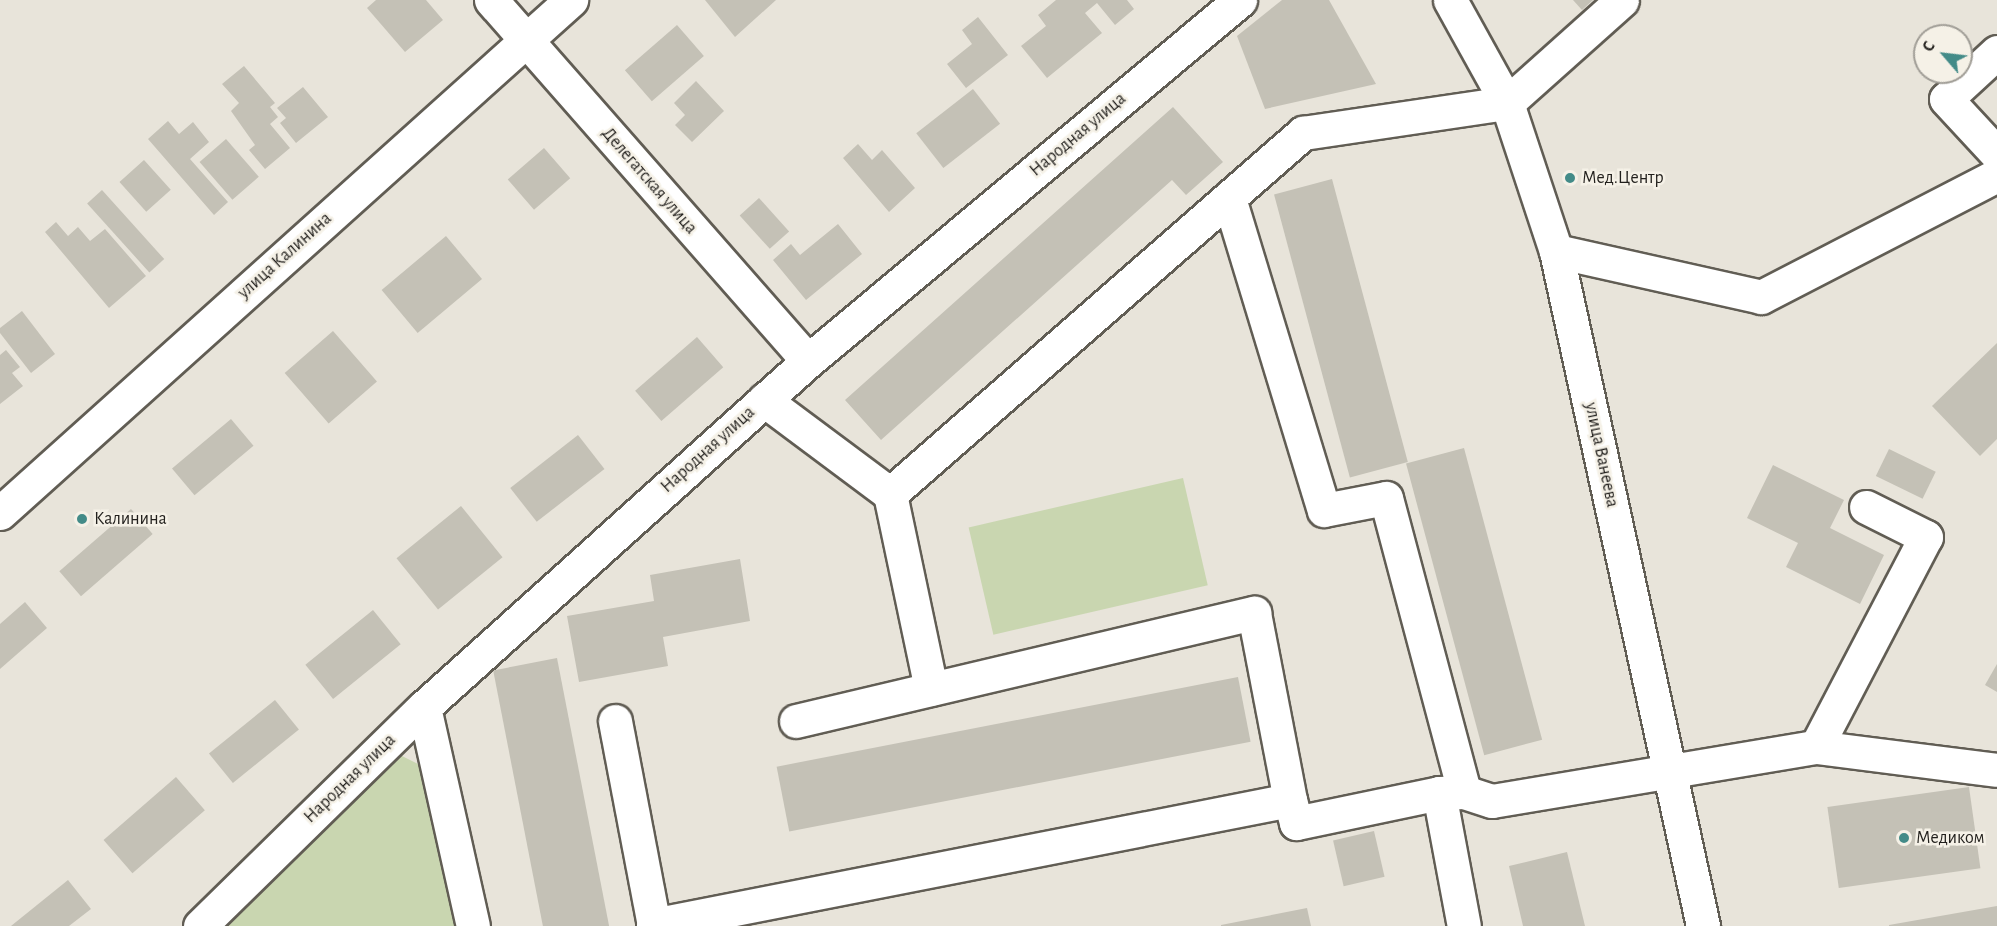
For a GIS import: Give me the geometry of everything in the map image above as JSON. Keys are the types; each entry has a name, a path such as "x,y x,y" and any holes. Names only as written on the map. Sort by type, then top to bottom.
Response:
{"street":[{"name":"Делегатская улица","path":"490,0 808,361"},
{"name":"улица Калинина","path":"0,513 524,39 572,0"},
{"name":"Народная улица","path":"200,926 424,707 808,361 1240,0"},
{"name":"улица Ванеева","path":"1449,0 1508,103 1556,251 1703,926"},
{"path":"890,494 1303,133 1508,103 1622,0"},
{"path":"1997,52 1947,99 1997,154"},
{"path":"1556,251 1761,297 1997,175"},
{"path":"1229,198 1324,510 1386,498 1451,792 1464,926"},
{"path":"765,400 890,494 931,689"},
{"path":"1816,747 1926,537 1866,507"},
{"path":"796,721 1254,613 1296,824 1451,792 1492,801 1816,747 1997,770"},
{"path":"424,707 472,926"},
{"path":"615,721 653,926 1290,800"}],"green space":[{"path":"1183,478 1208,585 993,635 969,527"},
{"path":"394,752 428,769 460,926 228,926"}],"building":[{"path":"376,0 426,0 443,20 405,52 367,8"},
{"path":"705,0 776,0 735,37"},
{"path":"1056,0 1127,0 1134,9 1115,25 1097,3 1085,13 1102,33 1047,78 1021,46 1046,26 1038,15"},
{"path":"1282,0 1329,0 1376,84 1265,109 1237,36"},
{"path":"1573,0 1593,0 1582,10"},
{"path":"978,17 1008,55 966,88 947,64 972,44 962,30"},
{"path":"677,25 704,56 652,101 625,70"},
{"path":"244,66 275,103 270,107 278,117 270,124 290,148 265,169 249,150 255,145 231,111 239,103 222,84"},
{"path":"696,81 724,111 692,142 675,125 685,115 674,103"},
{"path":"303,87 328,117 296,143 280,123 286,118 277,108"},
{"path":"973,89 1000,124 943,168 916,133"},
{"path":"1173,107 1223,162 1186,195 1172,180 881,440 845,400"},
{"path":"168,121 179,134 193,122 209,142 190,159 228,202 214,215 148,139"},
{"path":"226,139 259,177 232,200 200,162"},
{"path":"858,144 872,160 882,150 915,188 889,212 843,158"},
{"path":"544,148 570,178 534,210 508,179"},
{"path":"144,160 171,190 146,212 119,182"},
{"path":"1332,179 1408,462 1350,478 1274,195"},
{"path":"102,190 164,259 149,272 87,203"},
{"path":"759,198 789,231 770,249 740,215"},
{"path":"56,222 68,236 78,227 90,241 105,229 146,276 109,308 45,232"},
{"path":"838,224 862,254 806,300 773,260 791,244 800,255"},
{"path":"446,236 482,279 418,333 382,290"},
{"path":"22,311 55,354 31,373 0,333 0,328"},
{"path":"333,331 377,382 329,424 285,373"},
{"path":"697,337 723,367 661,421 635,391"},
{"path":"1997,343 1997,439 1980,456 1932,406"},
{"path":"6,350 20,367 12,373 23,386 0,404 0,355"},
{"path":"231,419 253,446 195,495 172,468"},
{"path":"578,435 604,469 537,522 510,488"},
{"path":"1464,448 1542,740 1484,755 1406,464"},
{"path":"1889,449 1936,472 1923,499 1876,476"},
{"path":"1773,465 1844,500 1830,528 1884,555 1860,604 1786,567 1798,543 1747,518"},
{"path":"461,506 503,557 438,610 396,558"},
{"path":"131,509 153,534 81,596 59,571"},
{"path":"740,559 750,621 663,637 668,666 579,682 567,616 654,601 650,575"},
{"path":"25,602 47,628 0,669 0,624"},
{"path":"373,610 401,644 333,699 305,665"},
{"path":"557,658 609,926 543,926 493,670"},
{"path":"1997,664 1997,692 1985,685"},
{"path":"1238,677 1251,742 789,831 777,767"},
{"path":"275,700 299,730 233,783 209,753"},
{"path":"176,777 205,810 132,873 104,840"},
{"name":"Медиком","path":"1969,787 1980,868 1839,888 1827,807"},
{"path":"1374,831 1385,877 1344,886 1333,840"},
{"path":"1567,852 1585,926 1523,926 1509,866"},
{"path":"68,880 91,909 69,926 11,926"},
{"path":"1997,906 1997,926 1889,926 1889,925"},
{"path":"1307,908 1311,926 1221,926 1221,925"}],"place":[{"name":"Мед.Центр","path":"1570,178"},
{"name":"Калинина","path":"82,519"},
{"name":"Медиком","path":"1904,838"}]}
